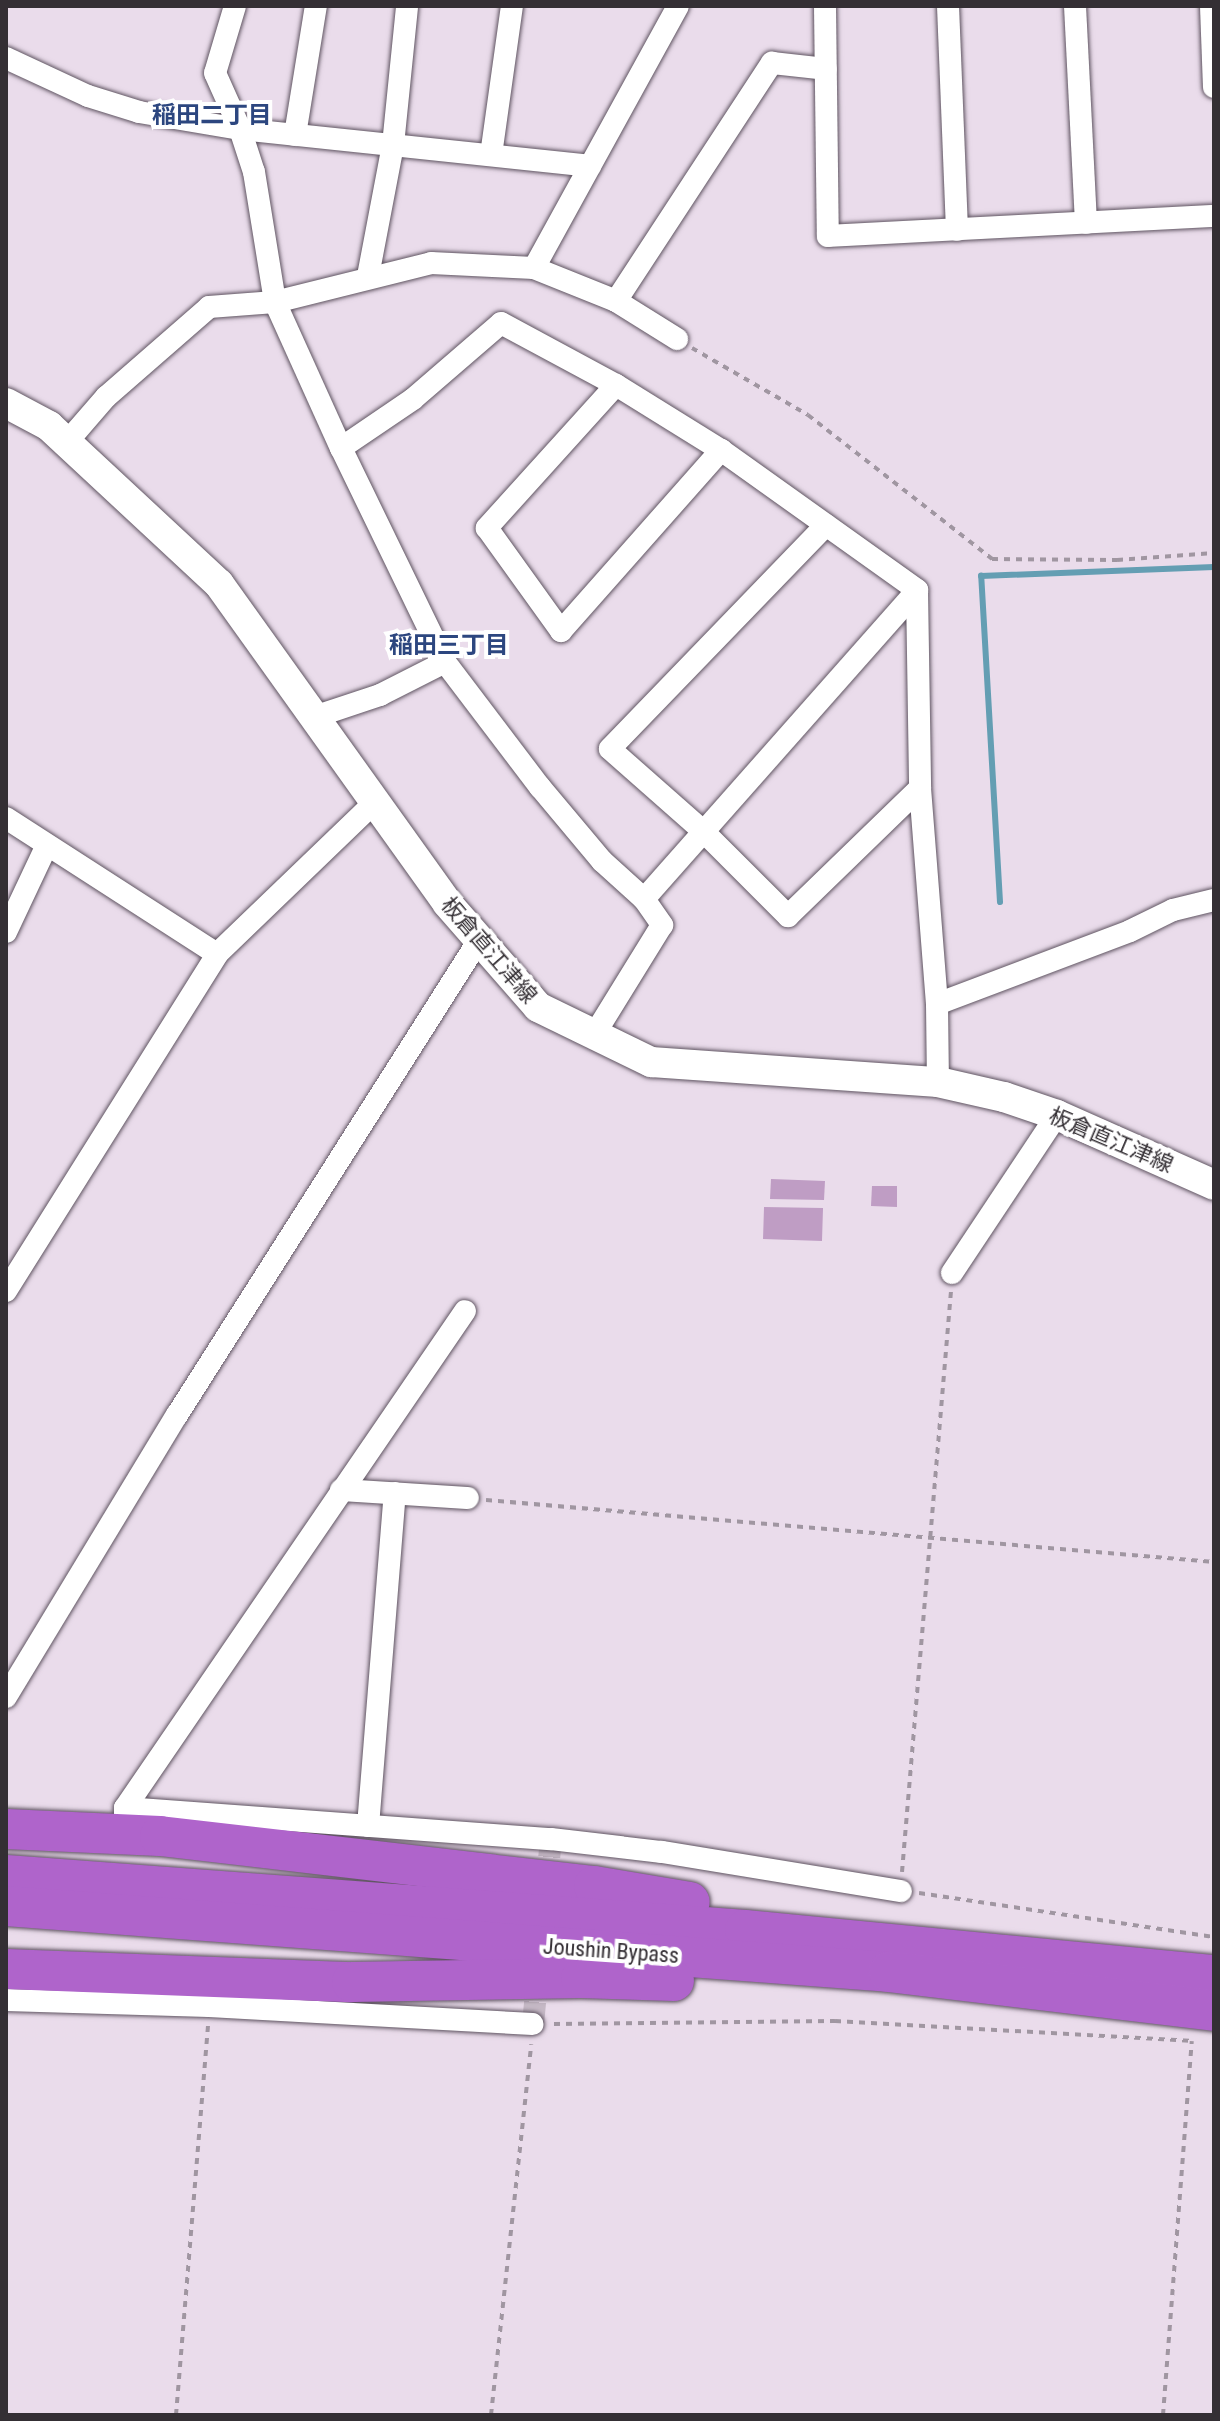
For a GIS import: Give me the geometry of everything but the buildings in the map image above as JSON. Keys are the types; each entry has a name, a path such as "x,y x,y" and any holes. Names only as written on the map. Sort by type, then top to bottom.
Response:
{"highway":[{"path":"6,1829 125,1821 691,1902 745,1930"},
{"name":"Joushin Bypass","path":"6,1875 90,1896 889,1972 1214,2011"},
{"name":"Joushin Bypass","path":"6,1906 90,1896 745,1930 1214,1975"},
{"path":"11,1983 581,1978 842,1986 1018,1986"}],"main road":[{"name":"板倉直江津線","path":"6,403 49,426 219,584 447,903 538,1007 651,1062 938,1082 1057,1115 1214,1185"}],"street":[{"path":"235,6 215,73 240,129 254,172 275,302 341,448 445,662 602,861 644,899 662,925 594,1035"},
{"path":"295,135 316,6"},
{"path":"368,276 393,145 407,6"},
{"path":"491,155 512,6"},
{"path":"534,268 678,6"},
{"path":"825,6 828,236 1214,216"},
{"path":"948,6 957,230"},
{"path":"1075,6 1086,223"},
{"path":"1211,6 1214,87"},
{"path":"6,58 88,96 139,112 240,129 590,166"},
{"path":"616,301 772,63 826,69"},
{"path":"67,442 106,397 209,307 275,302 368,276 431,263 534,268 616,301 677,339"},
{"path":"341,448 413,399 501,323 616,385 721,450 917,590"},
{"path":"616,385 487,528 561,631 721,450"},
{"path":"826,525 610,749 704,832 788,916 920,788"},
{"path":"644,899 917,590"},
{"path":"917,590 920,788 937,1004 938,1082"},
{"path":"314,717 380,695 445,662"},
{"path":"6,1291 217,954 375,802"},
{"path":"6,818 46,847 217,954"},
{"path":"6,932 46,847"},
{"path":"937,1004 1130,931 1173,910 1214,900"},
{"path":"6,1697 185,1402 479,940"},
{"path":"952,1273 1057,1115"},
{"path":"125,1821 341,1490 465,1311"},
{"path":"341,1490 468,1498"},
{"path":"368,1826 395,1493"},
{"path":"125,1821 368,1826 551,1839 662,1852 901,1891"},
{"path":"11,1983 209,2006 533,2024"}],"path":[{"path":"677,339 808,415 992,559 1117,560 1214,553"},
{"path":"952,1273 901,1891 1214,1937"},
{"path":"468,1498 1214,1562"},
{"path":"176,2415 209,2006"},
{"path":"491,2415 533,2024 835,2021 1192,2041 1163,2415"}],"waterway":[{"path":"1000,902 981,576 1214,567"}],"tunnel":[{"path":"546,1890 551,1839"},
{"path":"533,2024 538,1972"}],"district":[{"name":"稲田二丁目","path":"212,116"},
{"name":"稲田三丁目","path":"449,646"}]}
